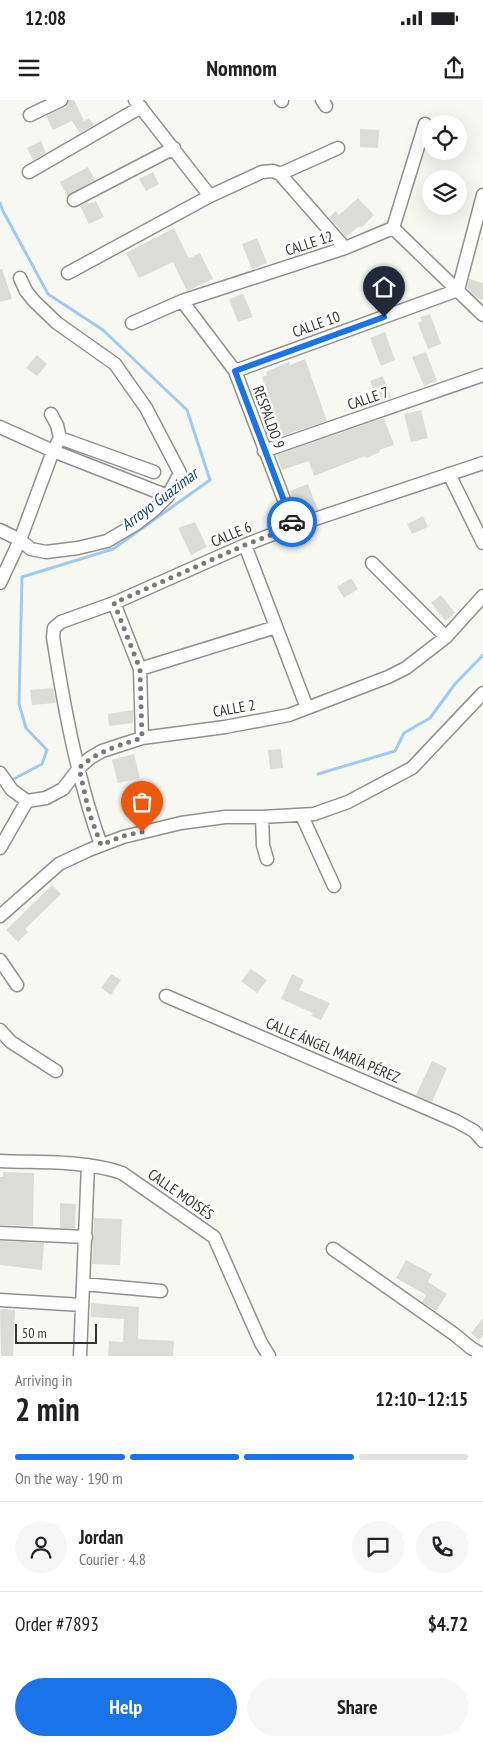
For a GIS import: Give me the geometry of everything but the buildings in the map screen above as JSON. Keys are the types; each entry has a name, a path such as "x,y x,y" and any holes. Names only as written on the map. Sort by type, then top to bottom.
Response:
{"street":[{"path":"30,115 62,100"},
{"path":"29,172 138,103 210,196"},
{"path":"422,134 393,228 483,316"},
{"path":"74,200 174,148"},
{"path":"68,273 210,196 262,172 276,173 338,148"},
{"path":"276,173 345,248"},
{"path":"458,290 481,212 483,195"},
{"name":"CALLE 12","path":"132,323 182,301 345,248 393,228"},
{"path":"0,530 20,540 31,549 46,552 78,548 107,541 136,524 168,496 180,473 146,408 115,364 51,317 26,291 20,278"},
{"name":"CALLE 10","path":"235,371 458,290"},
{"name":"RESPALDO 9","path":"182,301 235,371 294,526"},
{"name":"CALLE 7","path":"264,451 483,375"},
{"path":"0,583 20,540 53,450 60,438 52,414"},
{"path":"0,427 168,496"},
{"path":"60,438 154,472"},
{"name":"CALLE 6","path":"79,768 64,707 53,637 54,628 61,622 114,603 245,545 294,526 483,463"},
{"path":"449,474 483,543"},
{"path":"245,545 307,708"},
{"path":"372,563 446,637"},
{"name":"CALLE 2","path":"27,801 36,801 63,789 79,768 90,758 102,751 142,738 289,715 388,678 406,668 446,637 483,596"},
{"path":"114,603 140,669 142,738"},
{"path":"140,669 276,627"},
{"path":"0,916 59,864 123,836 181,823 225,817 302,816 314,814 348,802 412,768 483,693"},
{"path":"79,768 89,812 101,845"},
{"path":"0,848 27,801 12,790 1,775"},
{"path":"302,816 334,886"},
{"path":"262,817 263,842 267,859"},
{"path":"0,960 17,985"},
{"name":"CALLE ÁNGEL MARÍA PÉREZ","path":"166,996 456,1121 474,1131 483,1141"},
{"path":"1,1032 11,1042 56,1071"},
{"name":"CALLE MOISÉS","path":"0,1162 88,1165 122,1172 214,1237 260,1343 269,1356"},
{"path":"80,1356 88,1165"},
{"path":"0,1232 86,1237"},
{"path":"333,1249 483,1355"},
{"path":"83,1284 161,1291"},
{"path":"0,1300 82,1305"}],"waterway":[{"name":"Arroyo Guazimar","path":"0,203 48,294 103,330 187,410 210,480 113,549 22,577 19,704 26,728 47,750 42,764 10,781"},
{"path":"318,774 395,751 404,733 430,718 455,684 483,655"}],"way so far":[{"path":"142,832 123,836 101,845 89,812 79,768 90,758 102,751 142,738 140,669 114,603 245,545 294,526 292,522"}],"route":[{"path":"292,522 235,371 384,317"}]}
